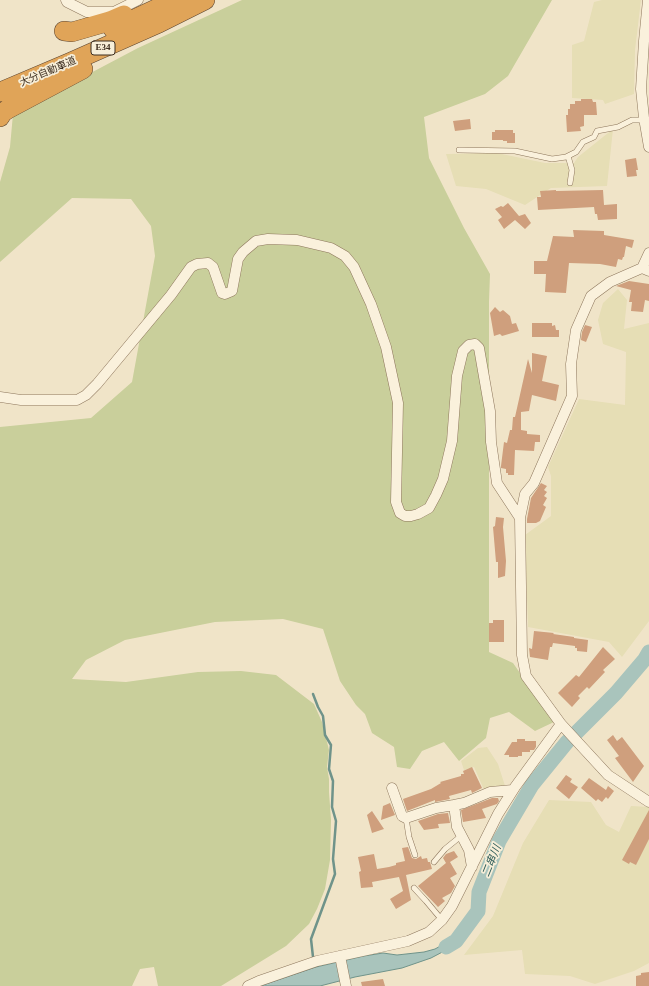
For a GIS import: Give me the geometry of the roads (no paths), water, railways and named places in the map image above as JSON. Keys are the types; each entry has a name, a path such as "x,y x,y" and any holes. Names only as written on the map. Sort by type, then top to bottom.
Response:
{"highway":[{"path":"64,31 72,32 110,21 161,0"},
{"name":"大分自動車道","path":"0,79 112,30 181,4 205,0"},
{"path":"0,117 2,113 8,109 93,64 181,4"},
{"name":"大分自動車道","path":"0,92 71,62 181,4"}],"street":[{"path":"66,0 67,2 87,12 114,12 138,0"},
{"path":"648,0 641,89 644,120 649,147"},
{"path":"0,397 21,400 77,400 86,395 101,380 171,295 191,268 197,264 208,263 213,268 222,293 225,294 232,291 238,259 243,252 256,241 268,239 297,240 331,248 345,256 354,268 371,304 386,347 398,403 396,502 400,512 405,516 418,514 429,508 436,496 443,479 452,441 457,376 463,351 469,344 475,344 479,348 490,410 491,442 497,483 520,518"},
{"path":"649,253 645,270 610,282 591,296 576,330 571,364 572,396 534,483 525,494 520,518 522,655 526,676 561,724 608,775 649,802"},
{"path":"248,986 317,961 408,941 429,932 442,920 452,906 498,814 513,790 561,724"},
{"path":"392,788 402,816 406,818 436,808 464,803 496,790 513,790"},
{"path":"454,805 457,827 468,850 472,867"},
{"path":"340,956 346,986"}],"lane":[{"path":"459,150 515,151 552,159 568,156 576,152 583,142 594,137 598,131 618,127 632,120 644,120"},
{"path":"568,156 572,170 570,183"},
{"path":"406,818 409,837 415,854"},
{"path":"434,862 445,849 461,836"},
{"path":"414,888 442,920"}],"water":[{"path":"459,933 462,937 450,948 431,958 402,968 355,977 320,986 260,986 316,967 364,956 383,953 397,955 424,952 435,949"}],"waterway":[{"name":"二串川","path":"446,947 456,941 478,911 479,892 499,841 532,785 567,742 616,693 645,659 649,652"},
{"path":"313,694 323,716 325,735 331,745 329,769 333,781 332,807 336,821 333,859 335,874 311,939 313,957"}]}
